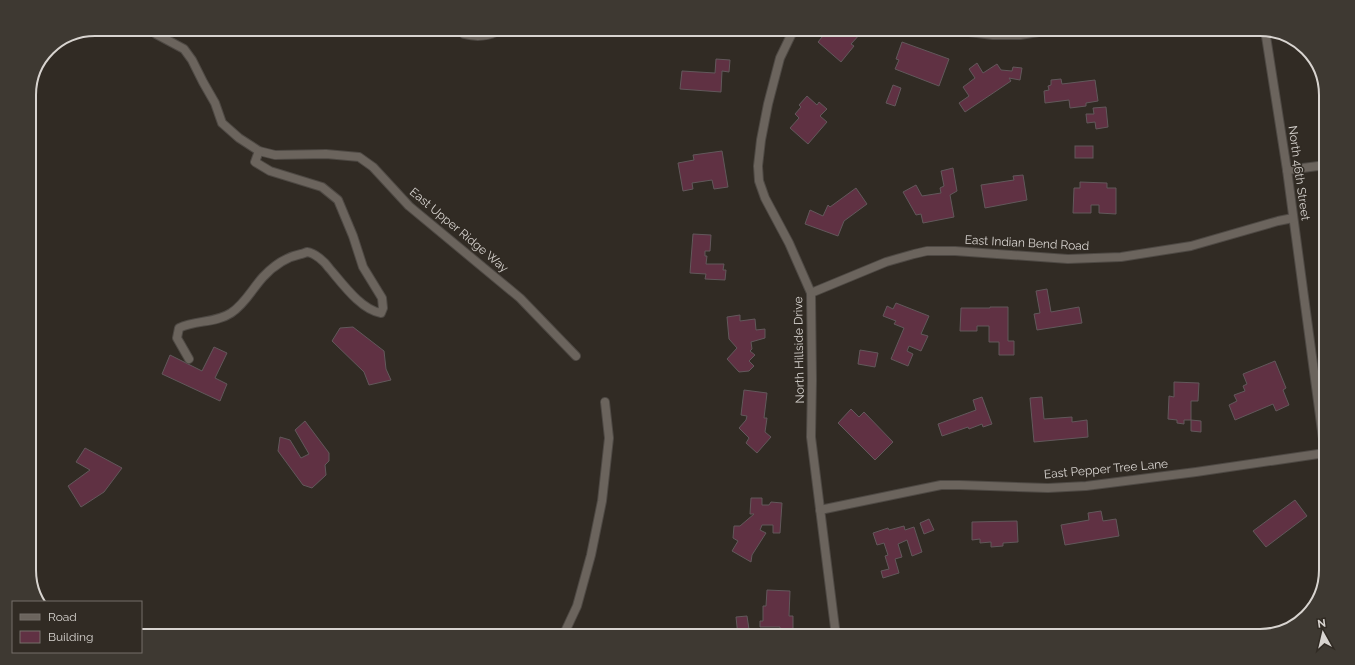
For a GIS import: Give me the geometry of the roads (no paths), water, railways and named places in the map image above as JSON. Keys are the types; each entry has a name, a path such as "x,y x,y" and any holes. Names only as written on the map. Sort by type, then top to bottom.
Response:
{"street":[{"name":"East Upper Ridge Way","path":"160,36 184,49 192,60 215,103 222,123 239,138 259,151 275,155 326,154 359,157 373,167 409,206 520,298 576,356"},
{"path":"462,43 463,36"},
{"name":"North Hillside Drive","path":"791,36 780,58 768,104 761,140 758,166 759,181 764,198 789,243 811,293 811,428 835,629"},
{"name":"North 46th Street","path":"1265,36 1287,170 1319,415"},
{"path":"189,360 177,338 179,328 188,324 214,320 231,314 240,306 263,277 281,261 307,252 324,262 346,288 374,312 381,313 384,308 382,298 363,267 353,236 338,200 322,187 270,170 255,162 259,151"},
{"path":"1287,170 1319,166"},
{"name":"East Indian Bend Road","path":"811,293 886,262 927,251 1068,259 1122,257 1191,246 1293,218"},
{"path":"566,629 577,606 591,555 602,501 610,438 605,402"},
{"name":"East Pepper Tree Lane","path":"820,510 941,485 1048,488 1086,486 1196,472 1319,454"}]}
